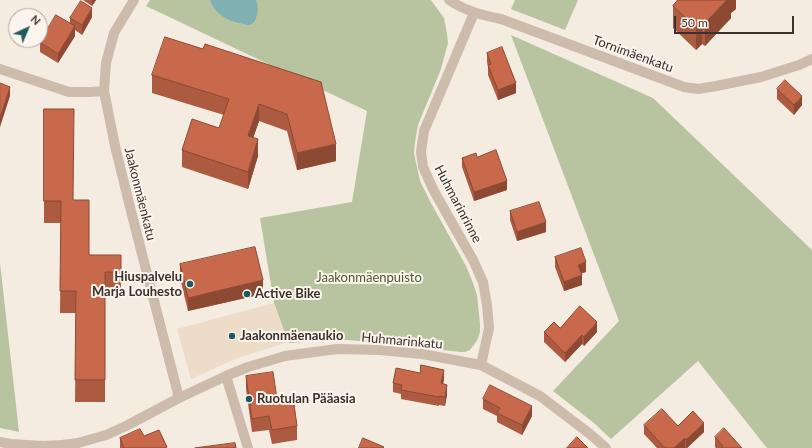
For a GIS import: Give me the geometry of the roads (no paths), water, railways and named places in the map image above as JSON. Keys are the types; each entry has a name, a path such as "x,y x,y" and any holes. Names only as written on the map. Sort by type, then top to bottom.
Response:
{"street":[{"name":"Jaakonmäenkatu","path":"134,0 114,33 106,63 104,91 115,146 179,398"},
{"name":"Tornimäenkatu","path":"449,0 457,6 474,13 501,19 684,87 698,89 761,77 799,65 812,59"},
{"name":"Huhmarinrinne","path":"474,13 424,131 421,152 423,167 434,191 470,254 483,282 489,328 482,365"},
{"path":"0,69 69,92 104,91"},
{"name":"Huhmarinkatu","path":"0,442 43,446 78,443 106,435 179,398 248,367 285,356 337,349 380,350 422,354 482,365 540,396 606,448"},
{"path":"226,376 248,448"}],"water":[{"path":"210,0 256,0 258,9 256,18 250,25 233,22 219,14 215,10"}],"place":[{"name":"Hiuspalvelu Marja Louhesto","path":"190,284"},
{"name":"Active Bike","path":"247,294"},
{"name":"Jaakonmäenaukio","path":"232,336"},
{"name":"Ruotulan Pääasia","path":"249,399"}],"park label":[{"name":"Jaakonmäenpuisto","path":"369,278"}]}
